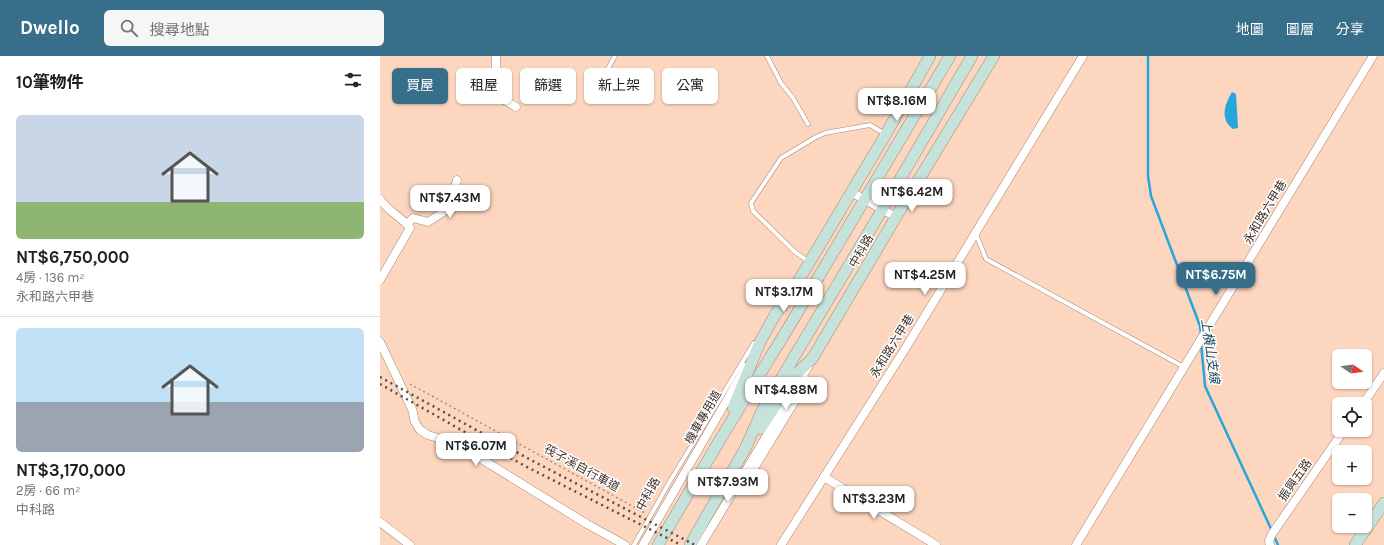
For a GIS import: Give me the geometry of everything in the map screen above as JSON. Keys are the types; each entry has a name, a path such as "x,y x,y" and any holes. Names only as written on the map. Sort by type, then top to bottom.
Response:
{"street":[{"path":"496,56 496,68 499,72 491,92 516,107"},
{"path":"658,545 721,438 760,342 775,315 810,262 850,192 886,134 930,56"},
{"name":"中科路","path":"721,438 790,326 950,56"},
{"name":"中科路","path":"745,449 763,409 972,56"},
{"name":"中科路","path":"708,545 801,391 812,359 994,56"},
{"name":"永和路六甲巷","path":"781,545 905,349 1083,56"},
{"name":"永和路六甲巷","path":"1076,545 1373,56"},
{"path":"407,224 413,218 430,222 445,211 448,208 449,199 457,180"},
{"path":"850,192 896,217"},
{"path":"380,199 388,209 410,228 380,280"},
{"path":"380,342 412,409 415,422 420,430 428,435 451,442 465,449 580,520 625,545"},
{"name":"機車專用道","path":"643,545 760,342"},
{"path":"690,545 745,449 797,373 812,359"},
{"path":"702,545 812,359"},
{"path":"1367,397 1384,373"},
{"name":"振興五路","path":"1270,545 1269,541 1272,534 1339,437"},
{"path":"824,477 936,545"},
{"path":"1355,545 1384,505"},
{"path":"380,522 410,545"}],"lane":[{"path":"608,68 615,56"},
{"path":"767,56 781,83 793,98 808,124"},
{"path":"810,262 795,252 753,211 751,203 781,158 816,137 824,133 870,125 886,134"},
{"path":"975,233 986,259 1184,368"},
{"name":"中科路","path":"634,545 674,474 736,372 756,340 775,315"}],"path":[{"name":"筏子溪自行車道","path":"397,377 651,516"}],"water":[{"path":"1232,92 1236,94 1238,128 1233,129 1226,121 1225,117 1225,107"}],"waterway":[{"name":"上橫山支線","path":"1148,56 1148,176 1151,196 1200,326 1201,334"},
{"name":"上橫山支線","path":"1201,343 1205,386 1272,531"},
{"name":"上橫山支線","path":"1274,536 1278,545"}],"railway":[{"path":"380,377 529,459 695,545"},
{"path":"380,384 525,466 681,545"}]}
